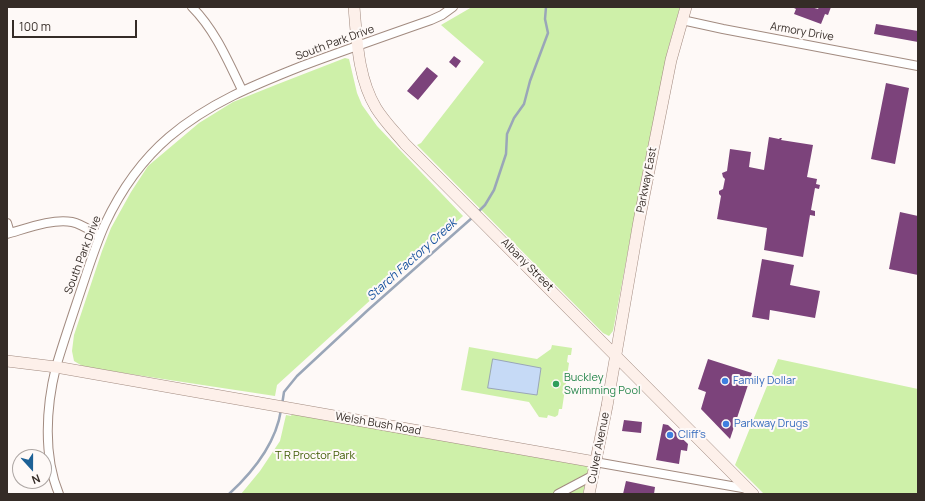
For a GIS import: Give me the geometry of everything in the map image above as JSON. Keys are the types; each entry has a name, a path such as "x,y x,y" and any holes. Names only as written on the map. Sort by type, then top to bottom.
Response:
{"street":[{"path":"192,7 218,42 242,90"},
{"name":"Albany Street","path":"354,7 361,66 367,88 376,107 384,119 405,144 751,492"},
{"name":"South Park Drive","path":"59,494 48,451 48,425 56,367 100,236 130,180 143,163 163,142 190,121 224,99 242,90 326,57 430,20 442,15 454,7"},
{"name":"Parkway East","path":"615,354 639,221 671,60 686,7"},
{"name":"Armory Drive","path":"682,20 918,66"},
{"path":"7,223 8,234 45,224 63,221 73,222 84,226 100,236"},
{"name":"Culver Avenue","path":"589,494 607,406 615,354"},
{"name":"Welsh Bush Road","path":"7,361 56,367 595,462 751,492"},
{"path":"558,494 592,476"}],"green space":[{"path":"472,7 680,7 668,49 641,181 613,331 609,336 603,333 417,145 421,143 484,62 441,25"},
{"path":"345,58 349,59 357,93 362,105 377,126 463,216 277,385 275,396 84,367 74,361 72,351 74,335 102,251 111,228 131,192 148,166 199,123 233,102"},
{"path":"552,345 572,348 571,355 568,355 567,362 569,363 562,409 559,409 558,415 555,417 548,415 547,418 539,417 529,402 461,390 469,347 537,359 551,349"},
{"path":"778,359 918,389 918,494 764,494 735,465"},
{"name":"T R Proctor Park","path":"292,414 587,466 588,471 583,494 241,494 260,471 280,441 286,415 291,416"}],"water":[{"path":"493,359 541,368 537,395 488,388"}],"building":[{"path":"792,7 811,7 818,9 819,7 831,7 828,15 825,14 821,24 794,14 796,9"},
{"path":"876,24 918,31 918,42 874,34"},
{"path":"454,56 461,61 456,68 449,62"},
{"path":"427,67 438,76 418,100 407,91"},
{"path":"886,83 909,88 895,164 871,159"},
{"path":"769,137 779,139 782,138 781,140 813,145 807,177 817,179 816,184 820,185 819,189 815,188 811,210 815,211 815,216 810,215 803,257 764,250 767,228 717,219 721,196 719,191 723,189 725,179 722,173 727,171 730,149 751,152 749,167 764,170"},
{"path":"900,212 918,216 918,275 889,269"},
{"path":"762,259 794,265 790,285 820,291 815,318 770,310 769,320 752,317"},
{"path":"708,359 752,373 730,439 701,409 706,392 698,389"},
{"path":"624,420 642,422 641,433 622,431"},
{"name":"Cliff's","path":"663,424 668,425 688,444 687,451 681,450 679,464 656,460"},
{"path":"626,481 655,487 654,494 623,494"}],"waterway":[{"name":"Starch Factory Creek","path":"478,212 485,205 494,190 506,154 507,134 514,118 524,104 530,81 548,33 545,19 546,7"},
{"name":"Starch Factory Creek","path":"282,405 284,392 297,376 368,310 473,217"},
{"name":"Starch Factory Creek","path":"229,494 247,476 269,445 281,410"}],"place":[{"name":"Family Dollar","path":"725,381"},
{"name":"Buckley Swimming Pool","path":"556,384"},
{"name":"Parkway Drugs","path":"726,424"},
{"name":"Cliff's","path":"670,435"}]}
